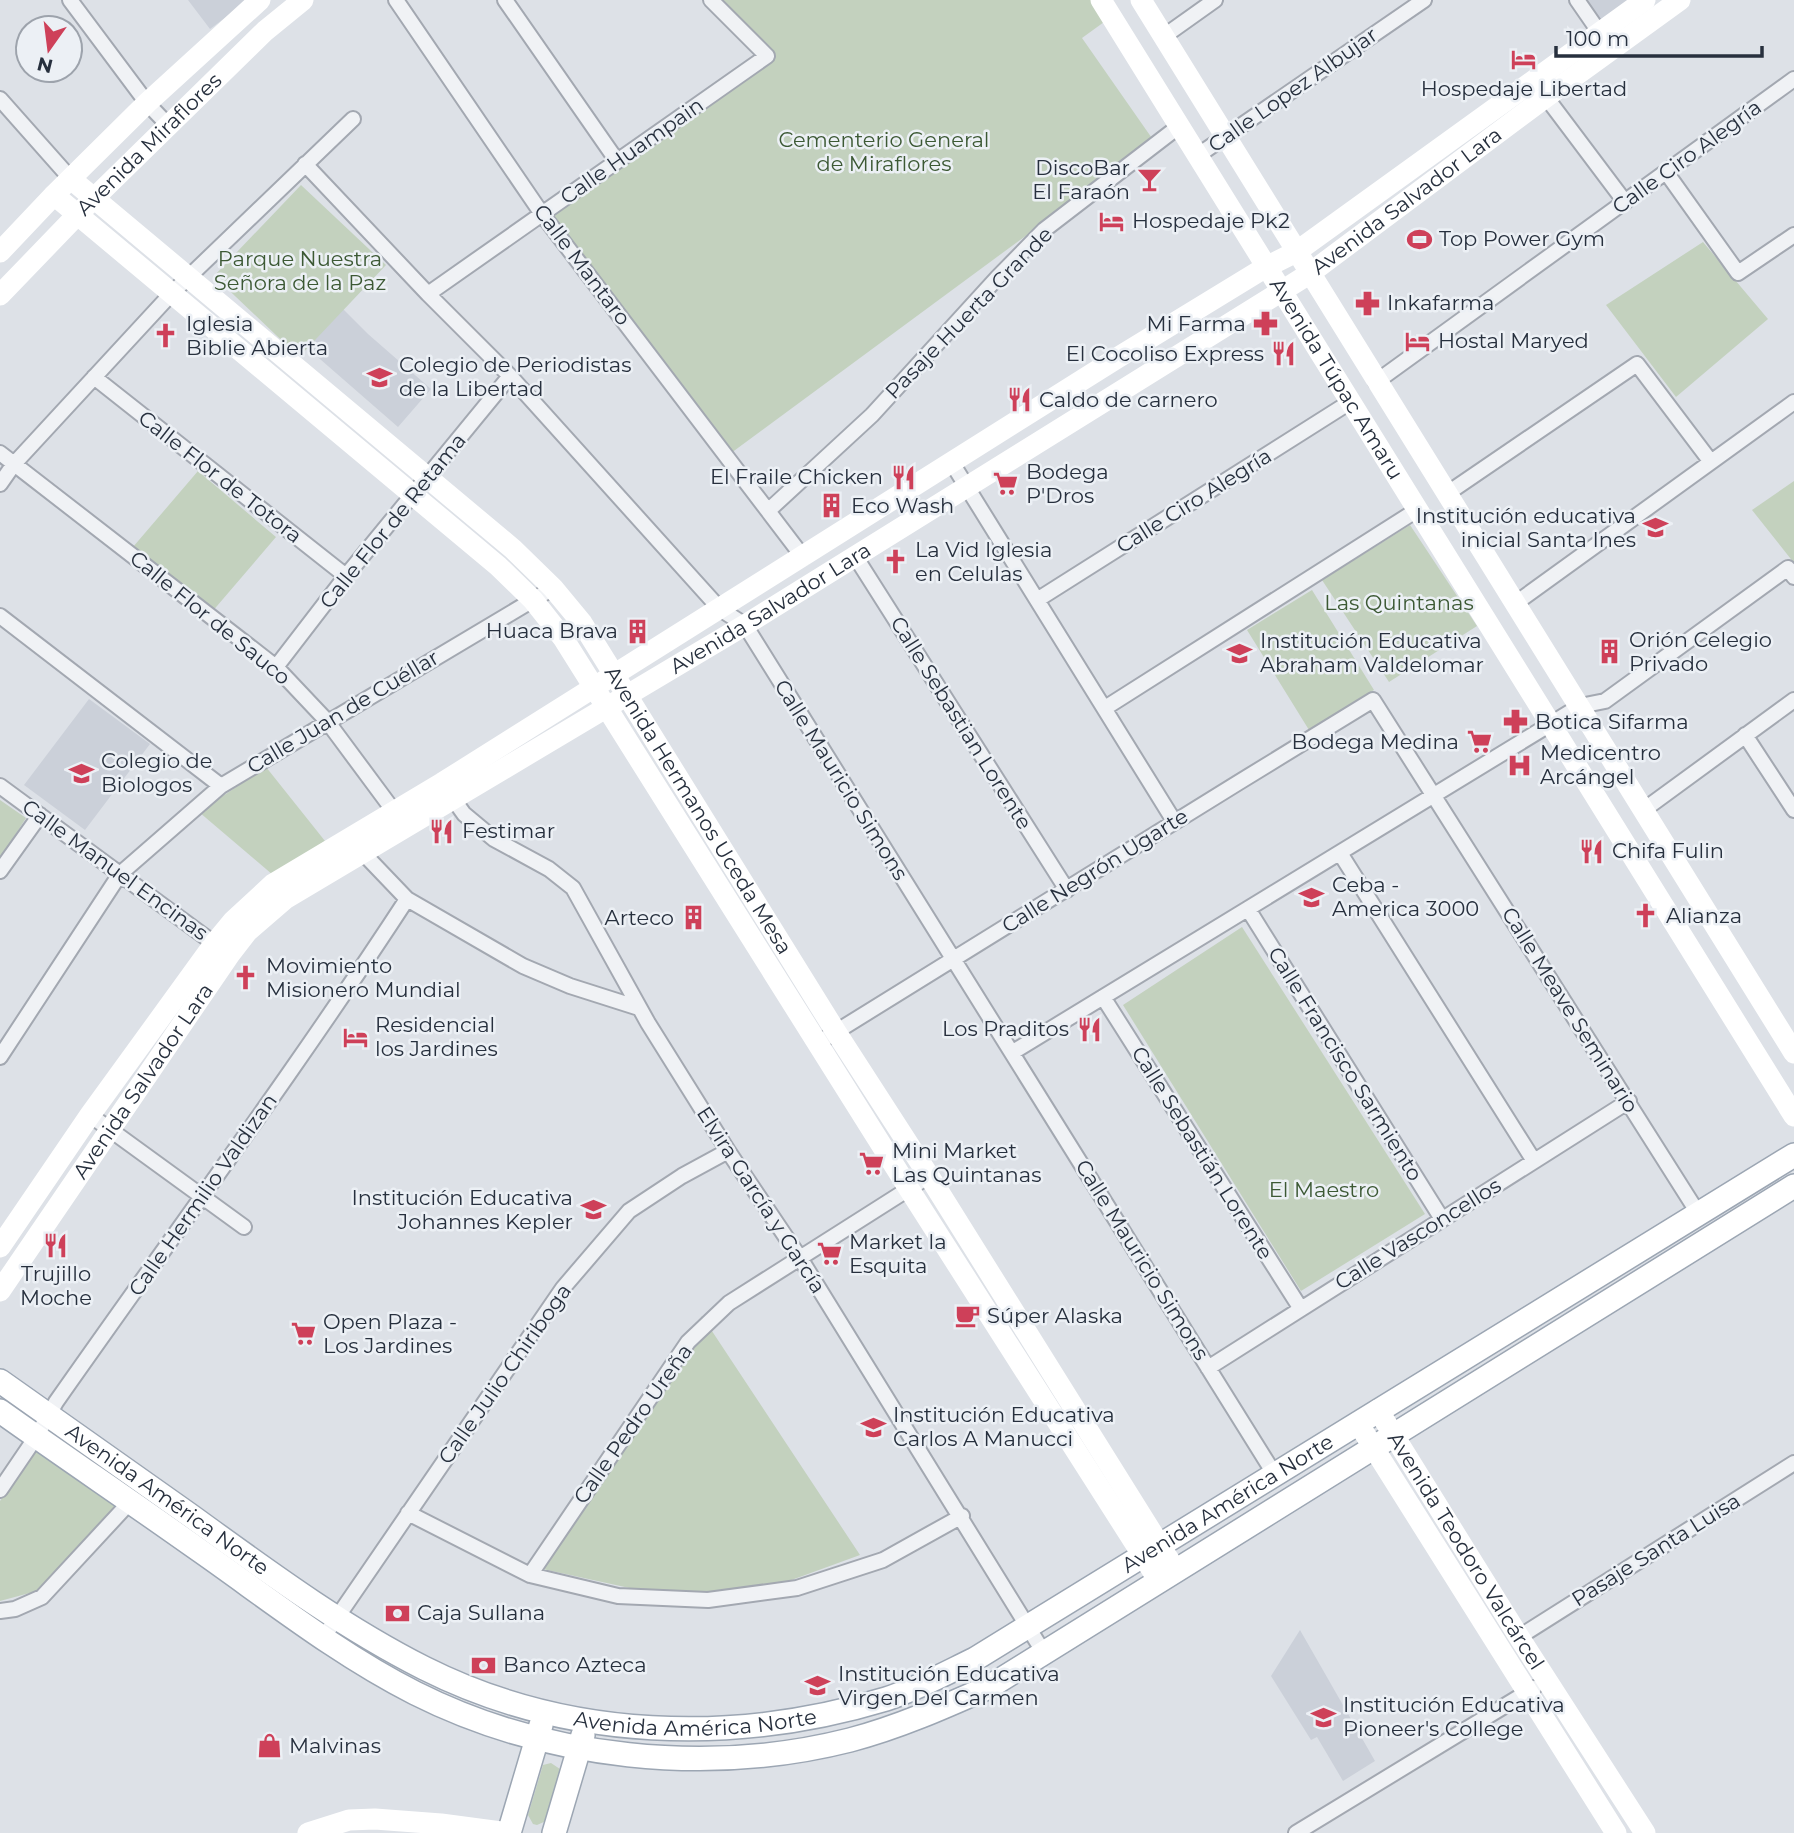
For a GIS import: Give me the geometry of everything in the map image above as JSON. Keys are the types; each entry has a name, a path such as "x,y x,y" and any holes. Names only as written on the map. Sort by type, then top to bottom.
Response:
{"main road":[{"name":"Avenida América Norte","path":"0,1411 130,1502 330,1628 482,1693 545,1712 587,1721 643,1728 744,1727 788,1721 887,1699 975,1659 1794,1155"},
{"name":"Avenida América Norte","path":"0,1381 415,1693 474,1718 580,1747 674,1757 748,1756 850,1740 897,1726 989,1687 1794,1186"},
{"path":"1494,1340 1508,1363"},
{"path":"415,1693 423,1682 425,1668"},
{"path":"509,1833 545,1712"},
{"path":"554,1833 587,1721"},
{"path":"674,1757 677,1729"}],"street":[{"path":"69,0 147,103 168,125"},
{"name":"Avenida Miraflores","path":"0,252 147,103 260,0"},
{"name":"Avenida Miraflores","path":"0,295 168,125 265,31 303,0"},
{"name":"Calle Mantaro","path":"396,0 542,214 803,557"},
{"path":"505,0 617,161"},
{"name":"Calle Huampain","path":"428,294 767,56 711,0"},
{"name":"Avenida Túpac Amaru","path":"1101,0 1794,1116"},
{"name":"Avenida Túpac Amaru","path":"1141,0 1794,1053"},
{"path":"1163,37 1215,0"},
{"name":"Calle Lopez Albujar","path":"1197,156 1424,0"},
{"path":"1577,0 1606,41"},
{"name":"Avenida Salvador Lara","path":"0,1291 110,1130 222,949 233,921 273,884 393,810 448,791 607,708 1309,274 1546,97 1645,0"},
{"name":"Avenida Salvador Lara","path":"1,1242 90,1115 222,949 247,932 285,899 363,853 593,687 1122,355 1265,267 1296,252 1606,41 1680,0"},
{"name":"Calle Ciro Alegría","path":"1376,382 1794,79"},
{"path":"1546,97 1625,202"},
{"path":"0,99 71,179"},
{"path":"0,484 14,464 172,293 353,119"},
{"name":"Pasaje Huerta Grande","path":"769,510 872,415 1044,230 1178,127"},
{"name":"Calle Mauricio Simons","path":"305,164 510,376 720,609 745,625 1275,1475"},
{"path":"1666,172 1738,274 1794,235"},
{"name":"Avenida Hermanos Uceda Mesa","path":"71,179 513,549 553,589 582,624 714,837 909,1189 1168,1576"},
{"name":"Avenida Hermanos Uceda Mesa","path":"54,195 414,494 498,566 533,600 563,638 695,849 827,1038 929,1176 1151,1550"},
{"path":"1122,355 1138,379"},
{"path":"1448,493 1637,364 1711,461"},
{"name":"Calle Flor de Retama","path":"276,667 346,576 510,376"},
{"name":"Calle Flor de Totora","path":"94,377 346,576"},
{"name":"Calle Ciro Alegría","path":"1037,600 1350,402"},
{"path":"1516,603 1794,402"},
{"name":"Calle Flor de Sauco","path":"0,453 276,667 327,721 393,810"},
{"path":"952,463 1174,821"},
{"path":"1105,708 1417,510"},
{"name":"Calle Sebastian Lorente","path":"855,556 1067,890"},
{"path":"1013,1052 1580,706 1605,701 1791,573"},
{"name":"Calle Juan de Cuéllar","path":"0,1057 120,874 221,786 553,589"},
{"path":"0,616 221,786"},
{"path":"1645,809 1794,700"},
{"name":"Calle Negrón Ugarte","path":"827,1038 1174,821 1373,701"},
{"name":"Calle Meave Seminario","path":"1373,701 1698,1213"},
{"path":"1745,735 1794,810"},
{"name":"Calle Manuel Encinas","path":"0,786 222,949"},
{"name":"Elvira García y García","path":"448,791 464,814 494,839 549,869 573,888 639,1009 728,1151 800,1258 962,1516 1044,1653"},
{"path":"0,870 40,815"},
{"path":"695,849 714,837"},
{"path":"363,853 407,900 523,966 570,986 639,1009"},
{"path":"1340,853 1534,1161"},
{"name":"Calle Hermilio Valdizan","path":"0,1490 201,1196 331,1016 407,900"},
{"name":"Calle Francisco Sarmiento","path":"1248,909 1442,1219"},
{"name":"Calle Sebastián Lorente","path":"1103,997 1301,1309"},
{"name":"Calle Vasconcellos","path":"1208,1368 1629,1101"},
{"path":"90,1115 244,1227"},
{"name":"Calle Julio Chiriboga","path":"330,1628 563,1288 629,1210 728,1151"},
{"name":"Calle Pedro Ureña","path":"530,1575 688,1342 729,1303 929,1176"},
{"path":"1,1242 24,1256"},
{"name":"Avenida Teodoro Valcárcel","path":"1368,1417 1519,1637 1645,1833"},
{"name":"Avenida Teodoro Valcárcel","path":"1384,1441 1527,1693 1616,1833"},
{"name":"Pasaje Santa Luisa","path":"1519,1637 1794,1463"},
{"path":"0,1611 15,1609 42,1597 130,1502"},
{"path":"408,1513 530,1575 618,1596 708,1600 797,1588 883,1560 962,1516"},
{"path":"1296,1833 1546,1680"},
{"path":"308,1833 349,1820 375,1819 509,1833"}],"shaded area":[{"path":"188,0 249,0 210,29"},
{"path":"1577,0 1639,0 1599,29"},
{"name":"Colegio de Periodistas de la Libertad","path":"342,308 431,389 398,427 305,346"},
{"name":"Colegio de Biologos","path":"89,699 150,744 85,830 24,785"},
{"name":"Institución Educativa Pioneer's College","path":"1300,1630 1375,1761 1343,1781 1317,1737 1311,1740 1271,1676"}],"green space":[{"name":"Cementerio General de Miraflores","path":"711,0 1100,0 1111,17 1082,38 1156,144 1020,240 727,456 542,214 767,56"},
{"name":"Parque Nuestra Señora de la Paz","path":"301,185 386,265 299,357 214,276"},
{"path":"1703,242 1768,319 1676,397 1606,305"},
{"path":"198,471 276,537 211,613 133,547"},
{"path":"1794,481 1794,563 1752,510"},
{"name":"Las Quintanas","path":"1410,525 1477,626 1389,682 1322,580"},
{"path":"1312,590 1374,690 1309,730 1247,630"},
{"path":"266,767 325,841 273,875 199,812"},
{"path":"0,800 26,818 0,859"},
{"name":"El Maestro","path":"1242,927 1425,1214 1301,1291 1123,1005"},
{"path":"702,1316 860,1555 761,1591 657,1594 538,1568 673,1354"},
{"path":"36,1449 117,1503 65,1568 37,1591 0,1601 0,1501"},
{"path":"551,1763 560,1769 546,1821 533,1824 528,1815 543,1765"}],"place":[{"name":"Hospedaje Libertad","path":"1524,60"},
{"name":"DiscoBar El Faraón","path":"1150,180"},
{"name":"Hospedaje Pk2","path":"1112,221"},
{"name":"Top Power Gym","path":"1419,239"},
{"name":"Inkafarma","path":"1367,303"},
{"name":"Mi Farma","path":"1266,324"},
{"name":"Iglesia Biblie Abierta","path":"166,336"},
{"name":"Hostal Maryed","path":"1418,341"},
{"name":"El Cocoliso Express","path":"1284,354"},
{"name":"Colegio de Periodistas de la Libertad","path":"379,377"},
{"name":"Caldo de carnero","path":"1019,400"},
{"name":"El Fraile Chicken","path":"903,477"},
{"name":"Bodega P'Dros","path":"1006,484"},
{"name":"Eco Wash","path":"831,506"},
{"name":"Institución educativa inicial Santa Ines","path":"1656,528"},
{"name":"La Vid Iglesia en Celulas","path":"895,562"},
{"name":"Huaca Brava","path":"638,631"},
{"name":"Orión Celegio Privado","path":"1609,652"},
{"name":"Institución Educativa Abraham Valdelomar","path":"1240,653"},
{"name":"Botica Sifarma","path":"1515,722"},
{"name":"Bodega Medina","path":"1479,742"},
{"name":"Medicentro Arcángel","path":"1520,765"},
{"name":"Colegio de Biologos","path":"81,773"},
{"name":"Festimar","path":"442,831"},
{"name":"Chifa Fulin","path":"1592,851"},
{"name":"Ceba - America 3000","path":"1312,897"},
{"name":"Alianza","path":"1646,916"},
{"name":"Arteco","path":"694,918"},
{"name":"Movimiento Misionero Mundial","path":"246,978"},
{"name":"Los Praditos","path":"1089,1029"},
{"name":"Residencial los Jardines","path":"355,1037"},
{"name":"Mini Market Las Quintanas","path":"872,1163"},
{"name":"Institución Educativa Johannes Kepler","path":"593,1210"},
{"name":"Trujillo Moche","path":"56,1245"},
{"name":"Market la Esquita","path":"829,1254"},
{"name":"Súper Alaska","path":"967,1316"},
{"name":"Open Plaza - Los Jardines","path":"303,1334"},
{"name":"Institución Educativa Carlos A Manucci","path":"873,1427"},
{"name":"Caja Sullana","path":"397,1613"},
{"name":"Banco Azteca","path":"483,1665"},
{"name":"Institución Educativa Virgen Del Carmen","path":"818,1686"},
{"name":"Institución Educativa Pioneer's College","path":"1323,1717"},
{"name":"Malvinas","path":"269,1746"}]}
